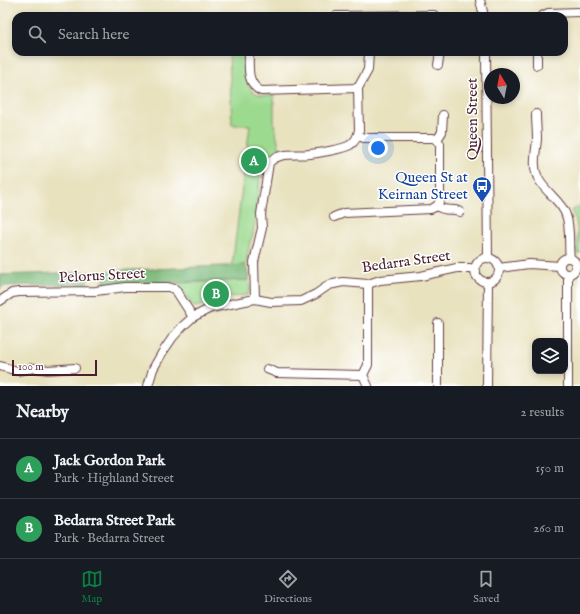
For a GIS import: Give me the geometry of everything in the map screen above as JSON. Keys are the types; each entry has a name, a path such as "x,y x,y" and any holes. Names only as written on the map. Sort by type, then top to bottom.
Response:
{"street":[{"path":"480,0 484,12"},
{"path":"485,0 485,12"},
{"path":"568,12 580,12"},
{"path":"249,56 251,84 261,91 358,88"},
{"path":"255,299 254,262 262,228 261,214 269,163 274,157 282,155 310,155 349,145 358,136 358,88 368,70 369,56"},
{"path":"438,65 439,56"},
{"name":"Queen Street","path":"486,56 488,258"},
{"path":"537,65 538,56"},
{"path":"536,114 537,137 534,158 538,179 566,214 570,234 570,258 578,266 574,272 568,274 562,271 560,266"},
{"path":"437,140 442,132 442,115"},
{"path":"334,217 344,213 431,209 437,206 440,200 440,144 437,140 433,138 364,138 358,136"},
{"path":"437,206 442,210 456,210 460,212"},
{"path":"488,258 494,260 499,268 497,276 492,281 488,282 481,280 476,274 476,267 480,260 488,258"},
{"path":"560,266 564,260 570,258"},
{"path":"499,268 529,264 560,266"},
{"name":"Bedarra Street","path":"148,386 153,369 162,353 183,326 193,318 212,308 255,299 271,302 301,301 335,283 343,282 368,284 380,280 421,276 457,268 470,268 476,271"},
{"path":"568,274 568,386"},
{"path":"487,386 488,282"},
{"path":"363,375 368,365 368,284"},
{"name":"Pelorus Street","path":"0,301 12,293 19,292 96,291 125,287 168,287 175,289 193,318"},
{"path":"438,324 438,386"},
{"path":"0,366 17,371 34,368 48,370 75,368"},
{"path":"267,369 277,373 363,375"},
{"path":"363,375 368,386"}],"green space":[{"path":"229,56 246,56 246,76 249,87 258,94 274,95 274,124 280,150 270,154 262,163 253,235 250,242 246,265 232,266 250,125 232,125"},
{"path":"580,206 580,254 576,252 577,225 571,211"},
{"path":"246,265 249,280 103,285 106,271"},
{"path":"88,272 87,284 2,286 0,290 0,275"},
{"path":"249,280 250,290 247,295 222,298 197,307 193,306 177,283"}],"place":[{"name":"Jack Gordon Park","path":"254,161"},
{"name":"Queen St at Keirnan Street","path":"482,203"},
{"name":"Bedarra Street Park","path":"216,294"}]}
